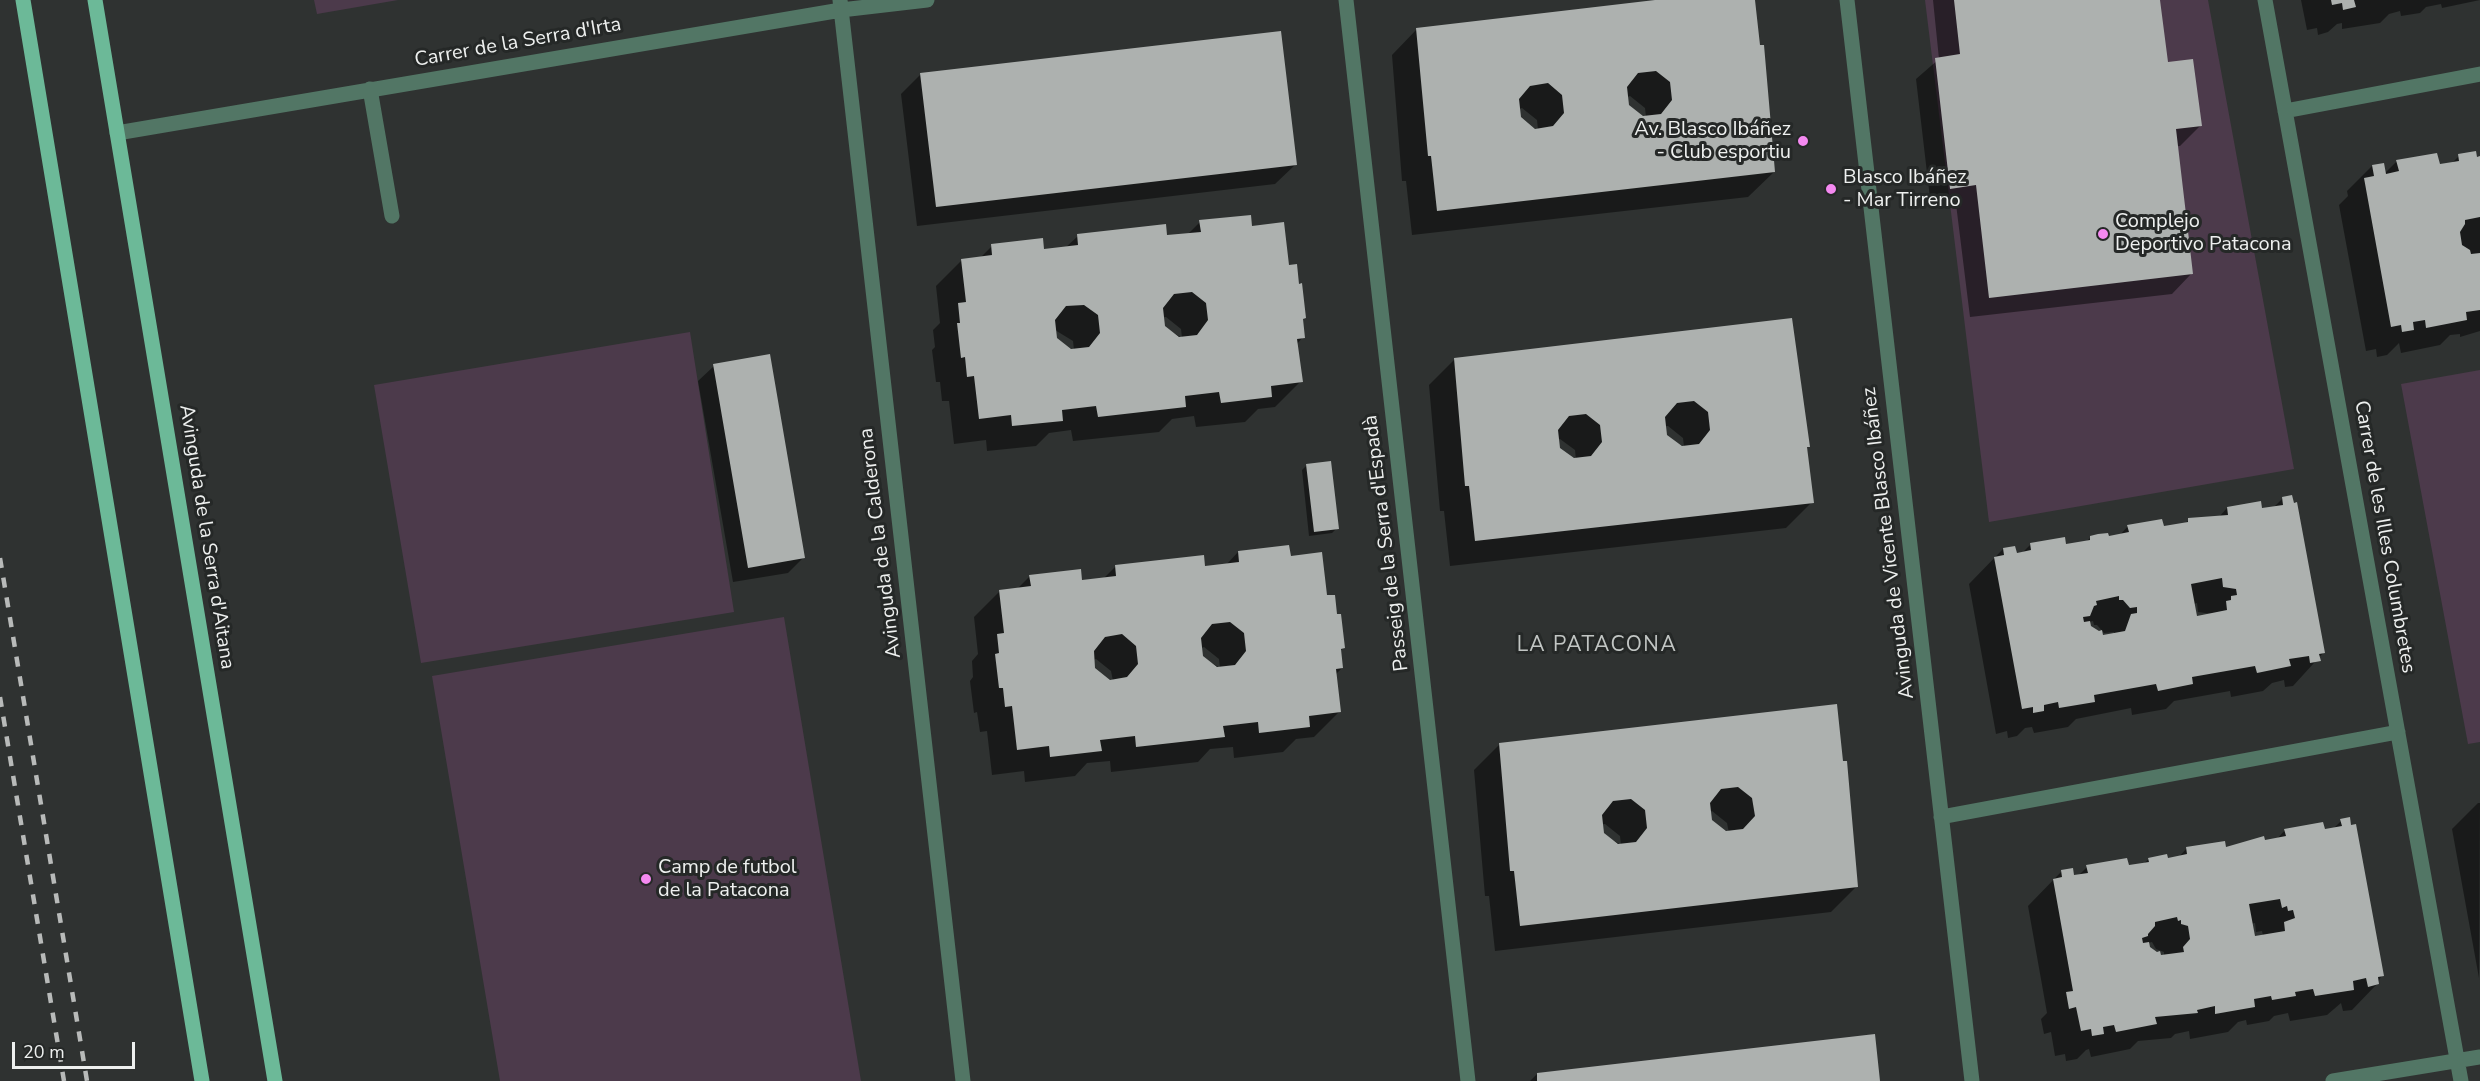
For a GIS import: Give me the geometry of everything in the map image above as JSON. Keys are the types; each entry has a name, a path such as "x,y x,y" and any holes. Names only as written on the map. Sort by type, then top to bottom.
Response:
{"main road":[{"path":"23,0 202,1081"},
{"name":"Avinguda de la Serra d'Aitana","path":"95,0 275,1081"}],"street":[{"name":"Carrer de la Serra d'Irta","path":"117,133 841,5 927,0"},
{"name":"Passeig de la Serra d'Espadà","path":"1346,0 1468,1081"},
{"name":"Avinguda de Vicente Blasco Ibáñez","path":"1847,0 1972,1081"},
{"name":"Carrer de les Illes Columbretes","path":"2265,0 2461,1081"},
{"name":"Avinguda de la Calderona","path":"841,5 963,1081"},
{"path":"2285,111 2480,74"},
{"path":"370,89 392,216"},
{"path":"1941,817 2398,732"},
{"path":"2333,1081 2480,1057"}],"shaded area":[{"path":"314,0 398,0 317,14"},
{"name":"Complejo Deportivo Patacona","path":"1925,0 2208,0 2294,469 1989,522"},
{"path":"690,332 734,612 421,663 374,385"},
{"path":"2480,370 2480,742 2468,744 2401,384"},
{"name":"Camp de futbol de la Patacona","path":"784,617 861,1081 500,1081 432,676"}],"building":[{"path":"1655,0 1755,0 1760,45 1764,45 1775,172 1437,211 1431,156 1428,156 1416,28","holes":["1656,71 1670,82 1672,100 1661,114 1643,116 1629,105 1627,87 1638,73","1548,83 1562,95 1564,113 1553,126 1535,129 1521,117 1519,99 1530,86"]},
{"path":"1954,0 2160,0 2168,62 2193,59 2202,126 2176,129 2193,274 1989,298 1976,185 1950,189 1935,58 1960,54"},
{"path":"2331,0 2354,0 2356,7 2343,10 2342,3 2332,5"},
{"path":"1281,31 1297,165 936,207 920,73"},
{"path":"2476,151 2477,157 2480,156 2480,217 2465,220 2460,232 2462,245 2470,250 2471,254 2480,253 2480,310 2466,312 2467,320 2426,328 2425,320 2413,322 2414,330 2402,332 2401,325 2391,327 2364,178 2374,176 2372,165 2384,163 2386,174 2399,171 2396,160 2437,153 2440,164 2459,161 2458,154"},
{"path":"1251,215 1252,226 1284,222 1289,265 1297,264 1299,284 1302,283 1306,318 1303,319 1305,338 1297,339 1303,382 1271,386 1272,397 1221,403 1219,392 1185,396 1186,407 1098,417 1096,406 1062,410 1063,421 1012,426 1011,415 979,419 974,376 967,377 965,357 961,358 957,323 960,323 958,303 966,302 961,259 992,255 991,244 1043,238 1044,249 1078,245 1077,234 1166,224 1167,235 1201,232 1199,220","holes":["1192,292 1206,303 1208,320 1197,335 1179,337 1165,326 1163,308 1174,294","1084,305 1098,315 1100,333 1089,347 1071,349 1057,338 1055,320 1066,306"]},
{"path":"1792,318 1810,447 1807,447 1814,503 1475,541 1469,486 1465,486 1454,358","holes":["1694,401 1708,412 1710,430 1699,444 1682,446 1667,435 1665,417 1677,403","1586,414 1600,425 1602,442 1591,456 1574,458 1560,448 1558,430 1569,416"]},
{"path":"770,354 805,558 748,568 713,364"},
{"path":"1331,461 1339,529 1314,532 1306,464"},
{"path":"2292,495 2294,503 2297,502 2325,653 2319,654 2321,661 2310,663 2309,656 2289,659 2291,666 2257,673 2255,666 2192,677 2193,684 2158,691 2156,684 2094,695 2095,702 2059,708 2058,702 2044,705 2044,711 2033,713 2033,707 2022,709 1994,557 2004,555 2003,548 2015,546 2017,553 2031,550 2030,543 2065,537 2066,544 2090,540 2090,536 2098,534 2108,533 2109,536 2129,532 2127,525 2162,519 2164,526 2188,522 2188,518 2228,515 2227,507 2261,501 2262,508 2283,505 2282,497","holes":["2222,578 2223,587 2236,589 2237,595 2231,596 2231,600 2226,601 2227,610 2197,616 2191,584","2119,596 2119,600 2123,600 2130,608 2137,607 2137,613 2131,614 2125,631 2103,635 2102,630 2099,631 2091,626 2090,621 2084,622 2083,617 2090,616 2094,606 2097,605 2096,601"]},
{"path":"1289,545 1291,556 1322,552 1327,595 1335,595 1337,614 1341,614 1345,648 1341,649 1343,668 1336,669 1341,712 1309,716 1310,727 1259,733 1258,722 1223,726 1225,737 1136,747 1135,736 1100,740 1102,751 1050,757 1049,746 1017,750 1012,706 1005,707 1003,688 999,688 995,654 999,653 997,634 1004,633 999,590 1031,586 1029,575 1081,569 1082,580 1116,576 1115,565 1204,555 1205,566 1239,562 1238,551","holes":["1230,622 1244,633 1246,651 1235,665 1217,667 1203,656 1201,638 1212,624","1122,634 1136,646 1138,664 1127,677 1110,680 1095,668 1094,651 1105,637"]},
{"path":"1837,704 1843,761 1847,761 1858,887 1520,926 1514,871 1510,871 1499,743","holes":["1738,787 1752,798 1755,816 1743,829 1726,831 1712,820 1710,803 1721,789","1631,799 1645,810 1647,828 1636,842 1618,844 1604,833 1602,815 1613,801"]},
{"path":"2350,817 2351,825 2356,824 2384,976 2378,977 2379,984 2368,987 2366,978 2353,981 2354,990 2315,996 2313,989 2295,992 2296,996 2272,1000 2271,996 2254,999 2255,1007 2215,1014 2215,1006 2197,1010 2198,1013 2155,1017 2157,1024 2116,1032 2114,1025 2103,1027 2104,1034 2092,1036 2091,1029 2081,1031 2076,1007 2069,1009 2066,992 2073,991 2053,879 2062,877 2061,870 2073,868 2074,875 2088,873 2086,865 2127,858 2129,865 2149,862 2148,858 2167,854 2168,858 2187,854 2186,847 2225,841 2226,847 2264,836 2265,840 2286,836 2284,829 2323,822 2325,829 2342,826 2340,819","holes":["2280,899 2282,908 2287,906 2288,911 2293,910 2295,918 2284,922 2285,931 2255,936 2249,904","2177,917 2178,921 2181,920 2181,924 2188,926 2190,939 2183,947 2184,952 2161,955 2160,951 2157,952 2150,947 2149,942 2143,943 2142,938 2148,936 2155,922"]},
{"path":"1875,1034 1880,1081 1537,1081 1537,1073"}],"railway":[{"path":"0,558 87,1081"},
{"path":"0,697 64,1081"}],"place":[{"name":"Av. Blasco Ibáñez - Club esportiu","path":"1803,141"},
{"name":"Blasco Ibáñez - Mar Tirreno","path":"1831,189"},
{"name":"Complejo Deportivo Patacona","path":"2103,234"},
{"name":"Camp de futbol de la Patacona","path":"646,879"}],"district":[{"name":"LA PATACONA","path":"1597,646"}]}
